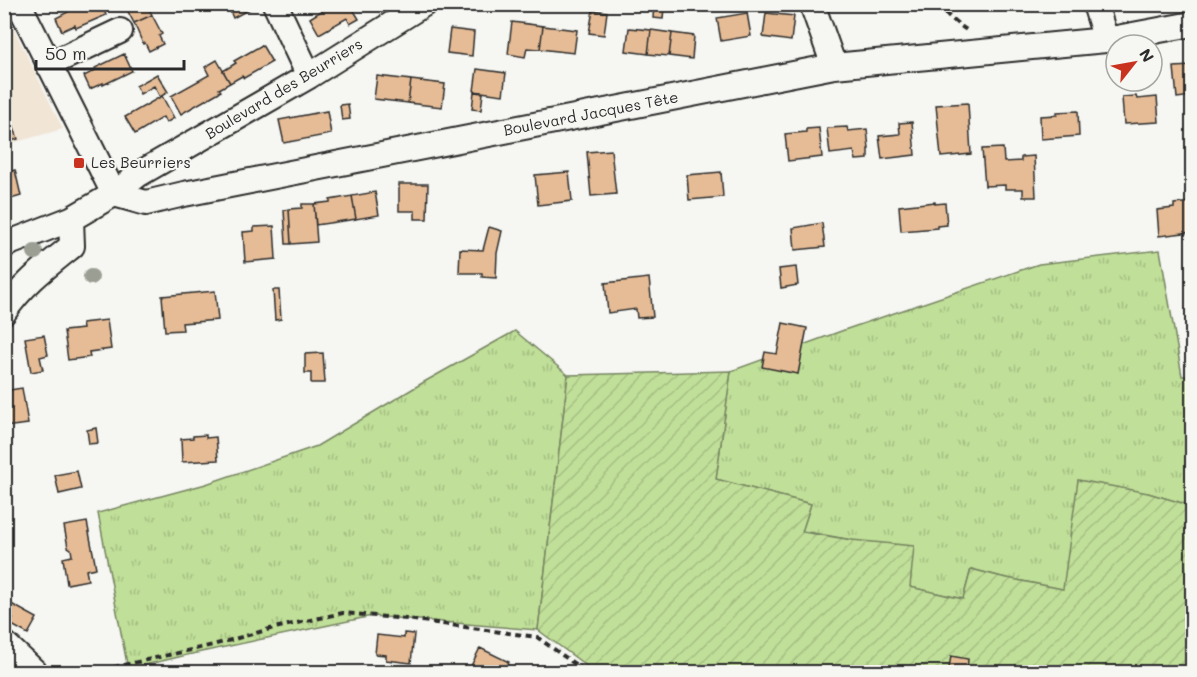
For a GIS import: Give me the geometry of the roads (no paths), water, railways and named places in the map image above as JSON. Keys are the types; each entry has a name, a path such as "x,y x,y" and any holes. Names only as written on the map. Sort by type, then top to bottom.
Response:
{"street":[{"path":"4,245 71,219 114,194 19,4"},
{"path":"275,4 309,76"},
{"name":"Boulevard des Beurriers","path":"114,194 139,174 309,76 424,4"},
{"path":"812,4 834,66"},
{"path":"1095,4 1104,33"},
{"name":"Boulevard Jacques Tête","path":"1144,33 1192,24"},
{"path":"48,64 120,31"},
{"name":"Boulevard Jacques Tête","path":"114,194 146,204 184,194 834,66 1104,40"},
{"path":"4,312 38,273 72,246 71,219"},
{"path":"4,643 35,672"}],"place":[{"name":"Les Beurriers","path":"79,163"}]}
